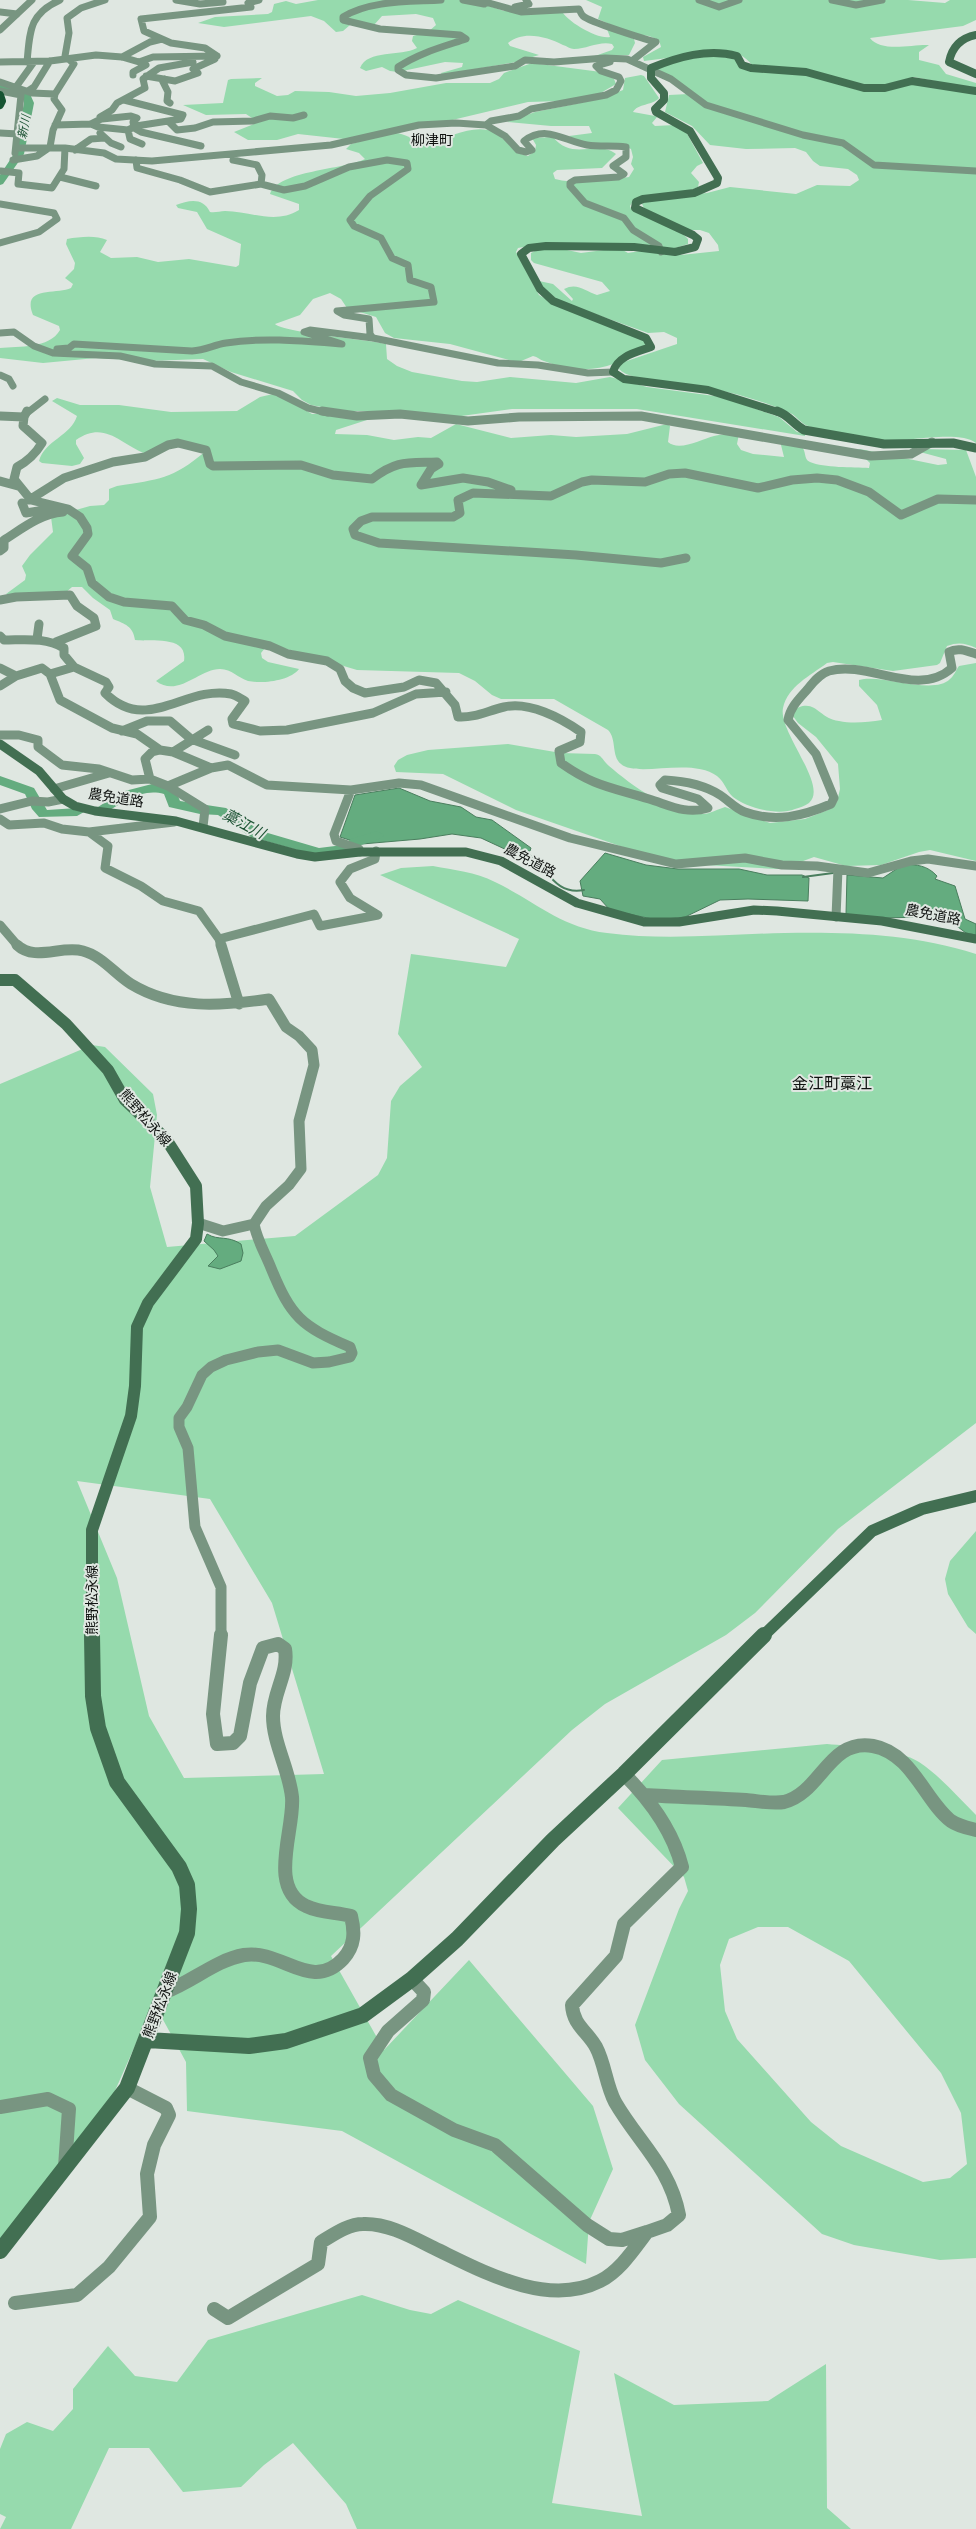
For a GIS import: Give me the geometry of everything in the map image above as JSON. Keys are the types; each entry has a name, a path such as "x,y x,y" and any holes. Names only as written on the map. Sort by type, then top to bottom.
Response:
{"main road":[{"path":"0,93 0,104"}],"street":[{"path":"0,30 32,0"},
{"path":"16,87 30,62 31,21 47,5 60,0"},
{"path":"78,0 90,4"},
{"path":"12,160 38,156 50,147 55,125 62,110 54,99 55,94 74,64 65,56 69,33 67,18 90,4 105,0"},
{"path":"176,0 200,4 222,1 228,8"},
{"path":"214,57 206,48 171,43 144,31 141,19 209,13 228,8 251,7 248,3 259,0"},
{"path":"441,0 370,7 347,13 342,17 350,25 460,35 466,39 416,55 398,67 398,70 406,75 436,78 474,74 515,66 525,60 554,62 605,58 633,60 638,65 651,68 683,87 706,105 802,135 843,143 874,165 896,168 976,171"},
{"path":"464,0 507,10 546,12 566,8 579,10 584,17 614,27 623,33 656,42 633,60"},
{"path":"478,0 491,6 523,6 529,4 526,0"},
{"path":"699,0 718,8 730,6 738,0"},
{"path":"832,0 856,5 882,0"},
{"path":"579,10 581,1"},
{"path":"0,12 17,14"},
{"path":"976,35 959,42 949,57 949,62 952,65 976,74"},
{"path":"122,57 133,53 147,41 163,39"},
{"path":"486,125 491,121 519,116 531,109 606,95 616,90 621,82 619,77 596,69 598,64 623,62 651,68 667,61 726,53 737,56 742,66 806,72 864,88 885,88 912,81 976,91"},
{"path":"0,62 69,60 96,55 122,57 146,65 133,72 132,75"},
{"path":"139,62 153,57 219,58 207,61 193,69 198,73 175,81 146,76"},
{"path":"102,119 100,117 145,88 143,79 160,68 214,57"},
{"path":"0,93 21,96 30,92 50,61"},
{"path":"613,372 614,366 618,361 650,347 646,338 553,301 540,289 521,254 529,248 546,246 634,247 661,252 691,249 698,243 698,239 686,231 639,212 635,208 636,202 643,199 705,190 717,183 718,178 690,131 656,112 655,109 664,100 664,93 651,78 651,68"},
{"path":"164,79 162,80 170,94 167,101 170,103"},
{"path":"0,82 30,92 55,94"},
{"path":"0,172 12,160 17,148 21,96"},
{"path":"55,125 95,125 131,129 181,119 183,115 124,100"},
{"path":"168,122 177,130 195,128 213,122 253,121 270,116 293,118 304,115"},
{"path":"95,125 102,119 131,116 138,118 133,122 130,138 142,144"},
{"path":"17,148 65,148 104,153 116,159 152,161 331,145 419,125 456,123 486,125 505,136 522,152 532,150 524,141 527,138 535,132 542,132 586,145 626,147 626,157 614,166 624,174 575,180 570,183 570,186 585,203 624,218 634,230 659,246 661,252"},
{"path":"95,125 104,138 121,147"},
{"path":"111,128 120,140 134,146"},
{"path":"131,129 201,146"},
{"path":"0,133 18,134"},
{"path":"75,150 91,139 104,138"},
{"path":"0,172 19,173 18,184 52,188 60,176 66,157 65,148"},
{"path":"216,160 220,158 257,165 262,175 261,184"},
{"path":"136,160 135,166 137,168 168,176 210,192 261,184 279,190 292,190 349,167 386,160 408,162 408,169 370,196 350,220 354,226 381,238 392,258 408,265 410,280 431,287 434,302 426,305 401,304 342,308 337,311 344,315 369,319 370,334 373,338"},
{"path":"60,176 96,186"},
{"path":"0,204 54,213 57,219 39,232 0,243"},
{"path":"41,349 63,349 74,344 94,347 133,346 163,350 207,350 230,342 290,340 342,344 304,332 310,330 373,338 498,363 538,365 588,373 613,372 624,379 638,382 708,390 732,396 788,416 796,426 804,430 886,444 963,443 976,448"},
{"path":"0,333 14,332 41,349 65,354 120,356 155,364 212,366 241,382 278,393 299,405 344,415 400,414 468,421 518,417 641,416 871,456 910,455 924,452 932,442"},
{"path":"0,374 9,379 13,386"},
{"path":"45,398 28,410 24,417 23,426 42,445 34,450 30,460 17,467 14,479 25,502 26,513 54,509 78,514"},
{"path":"0,416 24,417"},
{"path":"25,502 64,478 114,462 145,457 168,445 178,443 206,450 210,464 213,466 301,465 333,474 372,479 389,466 399,463 437,462 439,464 431,469 421,486 431,486 450,478 489,482 517,493"},
{"path":"686,558 661,563 576,554 379,543 355,535 353,529 360,521 372,518 453,517 460,513 457,504 463,496 517,493 550,496 582,482 592,480 645,482 669,474 685,473 713,477 758,488 792,480 817,478 837,480 869,492 901,515 912,512 931,500 940,498 976,500"},
{"path":"0,481 18,486"},
{"path":"25,502 67,508 78,514 88,529 88,536 73,552 72,556 87,568 92,583 109,596 124,602 172,606 185,620 204,624 225,636 270,646 288,654 327,661 340,669 345,681 353,688 365,693 404,687 419,680 427,680 436,683 446,692 455,705 458,717 478,717 508,706 528,706 578,730 582,739 580,742 559,751 562,763 576,774 608,789 689,812 708,808 698,799 662,788 660,784 665,780 678,779 717,793 744,812 773,818 788,818 826,807 834,798 816,754 788,720 792,706 822,674 828,671 848,669 906,679 934,678 949,673 952,668 949,652 951,650 964,650 976,654"},
{"path":"0,551 4,548 4,540 26,525 50,512 65,512"},
{"path":"0,600 16,597 70,595 78,607 92,614 96,619 96,626 56,642"},
{"path":"37,639 39,624"},
{"path":"0,636 4,640 37,639 56,642 64,648 64,655 74,667 106,682 109,687 105,693 110,700 122,708 165,707 192,699 223,693 232,694 245,701 232,719 233,724 244,729 276,731 302,729 377,712 420,691 446,692"},
{"path":"50,674 74,667"},
{"path":"0,668 16,676"},
{"path":"0,686 16,676 42,668 50,674 60,700 112,728 137,734 160,750"},
{"path":"122,731 147,721 170,721 192,739 235,755"},
{"path":"172,752 208,730"},
{"path":"0,735 19,735 38,740 38,747 62,765 99,769 132,780 150,779 168,786 205,810 203,828"},
{"name":"農免道路","path":"0,744 39,772 63,798 75,806 95,812 176,822 315,857 354,848 376,851 466,852 484,855 501,861 577,903 644,922 679,922 754,910 890,923 976,939"},
{"path":"150,779 145,759 152,752 160,750 172,752 212,768"},
{"path":"168,786 212,768 228,765 268,784 351,790 399,783 420,785 561,835 661,862 688,865 745,858 782,865 868,873 911,861 928,859 976,866"},
{"path":"54,789 109,773"},
{"path":"351,790 334,834 336,841 354,848"},
{"path":"0,809 63,798"},
{"path":"0,820 9,826 44,823 62,829 89,832 176,822"},
{"path":"89,832 108,846 109,854 104,864 105,868 142,886 163,901 199,911 219,940 239,1004"},
{"path":"219,940 314,914 320,926 378,915 342,893 340,882 350,869 374,859 376,851"},
{"path":"836,917 838,869"},
{"path":"0,924 6,928 16,944 22,949 43,952 82,951 93,956 149,996 162,1000 196,1006 239,1004 269,999 286,1027 300,1036 312,1050 314,1065 299,1121 301,1169 289,1185 266,1206 254,1224 256,1237 278,1291 293,1315 306,1326 350,1347 352,1352 350,1357 319,1362 308,1362 286,1351 259,1352 213,1365 204,1371 196,1383 188,1405 178,1420 178,1427 188,1444 192,1469 189,1490 195,1527 209,1560 218,1573 222,1596 220,1659 213,1714 217,1744 233,1743 240,1736 255,1663 263,1648 278,1644 285,1648 288,1657 284,1677 275,1697 273,1715 275,1737 286,1765 292,1793 293,1817 284,1861 289,1888 302,1905 351,1916 356,1933 351,1949 340,1965 332,1970 310,1973 270,1958 245,1955 206,1971 180,1987 165,1992"},
{"name":"熊野松永線","path":"0,980 15,980 42,1000 108,1070 126,1100 166,1139 196,1186 198,1223 196,1239 148,1303 136,1327 135,1386 131,1416 92,1530 92,1665 98,1728 117,1782 179,1867 187,1886 189,1909 187,1933 127,2088 0,2251"},
{"path":"198,1223 223,1231 254,1224"},
{"path":"147,2040 249,2046 286,2041 364,2015 412,1978 457,1939 553,1840 624,1774 806,1593 872,1531 922,1509 976,1496"},
{"path":"644,1795 788,1801 803,1794 832,1759 844,1750 850,1746 865,1745 882,1750 906,1765 950,1820 976,1830"},
{"path":"412,1978 424,1992 423,2000 388,2032 370,2058 374,2075 390,2095 454,2130 495,2145 587,2225 609,2239 622,2240 647,2232 667,2225 679,2216 678,2202 662,2165 614,2102 605,2082 596,2046 576,2025 571,2015 572,2005 616,1956 624,1924 682,1867 680,1852 644,1795 624,1774"},
{"path":"15,2303 77,2294 109,2268 150,2217 147,2174 154,2146 169,2115 166,2108 127,2088"},
{"path":"0,2107 48,2099 70,2109 65,2168"},
{"path":"214,2309 228,2318 318,2264 321,2242 361,2224 400,2230 494,2274 540,2289 558,2290 588,2287 601,2281 621,2265 647,2232"}],"shaded area":[{"path":"318,0 471,0 504,11 561,10 569,19 591,33 610,37 607,29 610,29 634,39 635,43 629,55 592,57 612,50 614,47 612,44 607,43 573,49 543,37 521,37 508,43 510,46 539,55 516,62 442,75 441,73 462,67 463,63 445,62 398,72 382,67 366,71 360,68 370,58 417,48 412,41 413,36 428,32 436,25 433,18 416,14 382,16 374,25 350,25 343,31 336,32 324,21 311,16 224,27 198,23 215,17 268,14 272,12 274,4 286,1 296,4"},
{"path":"586,0 908,0 945,3 950,0 976,0 976,20 963,26 870,38 875,43 889,47 929,45 919,52 919,60 939,65 946,74 976,83 976,89 914,77 888,84 870,86 753,66 740,55 723,51 644,61 643,57 661,47 659,40 649,36 632,34 598,19 602,7"},
{"path":"732,56 741,65 799,72 858,90 912,84 976,94 976,443 959,437 886,441 847,435 808,426 790,413 743,396 704,387 649,380 626,374 619,369 621,363 677,344 677,338 664,332 648,333 559,301 542,287 539,281 553,284 572,301 573,299 564,289 573,286 597,295 610,291 602,282 534,263 531,260 531,253 541,248 558,248 581,253 619,248 628,253 640,251 681,255 719,251 718,245 709,233 700,230 690,230 646,212 642,204 649,200 707,193 730,187 796,194 817,185 850,186 859,180 857,175 848,169 820,166 806,152 795,148 746,149 710,145 692,126 665,112 669,95 689,94 655,70 682,59"},
{"path":"532,63 601,72 614,79 616,84 599,94 562,101 528,102 448,121 344,139 298,134 277,140 248,140 234,132 254,124 255,120 246,114 206,115 183,105 223,103 228,80 231,79 262,78 255,83 255,86 277,96 288,95 295,91 329,92 356,96 390,93 446,83 490,83 499,79 504,73"},
{"path":"644,76 659,98 656,101 638,107 633,112 657,117 652,123 655,126 675,125 685,130 703,163 697,166 691,173 699,182 698,187 633,201 630,206 631,209 638,213 676,229 688,239 688,244 672,249 529,246 518,248 516,252 539,295 552,303 644,339 646,347 621,361 597,368 585,369 558,366 533,356 521,361 513,361 450,344 394,338 385,333 376,317 347,308 341,299 330,293 313,299 300,315 275,324 309,333 386,344 387,359 397,366 412,372 462,381 477,382 510,377 576,383 610,377 647,387 722,397 779,417 797,432 805,433 805,436 637,409 512,409 447,418 378,411 342,411 311,405 302,400 293,391 231,372 203,359 149,361 96,358 43,363 0,358 0,348 41,344 49,341 60,330 59,326 33,315 31,306 32,299 36,295 71,288 73,284 65,278 74,269 75,263 66,244 67,239 92,237 107,240 100,252 111,258 137,257 158,262 189,259 236,267 239,265 241,244 207,229 197,212 178,208 176,205 195,201 204,204 210,212 225,211 272,217 290,214 299,210 299,204 270,194 276,186 298,175 355,163 365,159 359,153 346,149 351,144 378,136 399,133 418,140 428,141 466,131 488,130 499,135 516,151 528,156 535,151 536,145 532,138 553,137 569,148 609,150 616,154 602,168 557,170 553,173 555,179 583,182 629,177 634,169 631,164 633,157 631,149 623,146 590,143 569,136 592,133 589,126 551,126 507,122 535,112 600,99 623,90 625,78"},
{"path":"273,394 285,398 312,414 349,414 370,419 336,430 335,434 367,435 394,440 418,437 431,438 456,424 511,438 551,435 576,437 627,434 667,424 670,426 668,442 673,445 691,444 717,435 739,434 737,444 741,450 753,454 784,457 779,437 801,446 808,461 831,466 869,468 870,463 856,450 860,449 938,465 947,464 946,459 920,452 921,449 966,450 976,477 976,648 962,644 947,646 940,663 937,665 893,671 833,662 827,663 800,682 786,700 783,708 784,718 788,731 813,784 813,795 809,803 802,807 780,812 763,810 739,801 731,795 720,778 706,771 693,768 639,769 629,768 621,764 616,757 611,734 608,730 554,699 501,699 492,695 475,681 459,673 357,670 277,646 265,648 261,653 262,658 268,662 299,669 283,679 268,682 248,681 228,670 220,669 204,673 180,685 164,685 156,681 184,661 184,653 181,647 175,643 135,640 134,635 125,624 113,619 110,610 93,598 82,587 72,587 64,594 6,594 25,580 26,575 22,566 53,532 51,517 90,506 104,505 109,500 109,489 164,477 183,468 206,451 180,442 146,454 112,436 96,432 86,434 76,440 76,444 84,458 80,464 72,466 42,463 39,461 42,454 69,429 77,416 52,401 57,398 80,405 119,405 171,412 237,411 260,397"},
{"path":"976,663 976,861 930,850 881,865 846,866 814,857 777,869 669,863 516,810 443,774 396,772 394,766 398,760 407,755 428,750 508,744 561,753 595,754 640,790 678,810 703,814 725,807 770,823 805,819 828,810 837,802 840,789 838,764 816,737 798,723 790,712 805,706 816,709 831,719 844,722 855,723 882,720 877,705 859,686 859,680 880,679 920,685 942,684 954,675 959,666"},
{"path":"399,788 430,801 461,807 476,817 492,820 531,848 530,851 509,851 481,838 452,834 362,844 340,837 355,795"},
{"path":"605,853 646,865 678,869 739,869 767,875 802,875 809,878 808,901 720,900 685,917 657,920 610,910 600,899 583,896 580,881"},
{"path":"904,864 918,865 926,868 937,876 935,879 955,886 965,919 976,924 976,935 966,933 954,924 930,917 878,918 846,914 847,875 883,878"},
{"path":"433,866 480,876 509,889 561,919 590,930 607,933 652,937 785,933 858,934 929,942 976,954 976,1423 838,1529 755,1613 726,1635 605,1704 572,1730 331,1956 384,2050 469,1960 593,2106 613,2169 589,2222 586,2264 342,2131 187,2111 186,2062 154,2003 106,2111 0,2242 0,1084 92,1045 105,1047 153,1094 157,1115 150,1187 167,1247 295,1236 378,1175 387,1158 391,1101 400,1086 422,1067 398,1034 411,954 506,967 519,939 380,875 401,868","holes":["77,1481 210,1499 272,1603 324,1774 184,1778 149,1716 117,1578"]},
{"path":"207,1234 241,1244 243,1253 241,1261 220,1269 208,1266 218,1256 204,1241"},
{"path":"976,1531 976,1634 968,1627 948,1594 945,1579 950,1561"},
{"path":"827,1744 887,1751 919,1762 949,1787 976,1815 976,2258 940,2260 854,2245 822,2234 679,2104 645,2060 635,2025 679,1909 688,1891 684,1877 618,1808 662,1760","holes":["758,1927 788,1927 849,1961 941,2073 961,2113 967,2164 950,2178 923,2182 841,2146 811,2122 737,2039 725,2011 720,1965 729,1939"]},
{"path":"362,2295 410,2310 431,2314 458,2300 580,2351 552,2503 642,2516 614,2373 674,2405 768,2401 826,2364 827,2508 851,2529 357,2529 346,2504 293,2443 264,2465 241,2487 183,2492 149,2448 109,2448 71,2529 0,2529 6,2517 0,2514 0,2449 6,2434 27,2422 53,2431 73,2409 73,2389 108,2346 135,2376 177,2382 208,2340"}],"waterway":[{"name":"新川","path":"0,86 27,96 29,103 19,154 0,182"},
{"name":"藁江川","path":"0,780 30,791 34,795 39,809 44,814 77,812"},
{"name":"藁江川","path":"102,809 126,795 152,788 170,792 174,804 200,810 221,811 256,834 318,852 347,849 356,842 377,835"},
{"path":"524,851 557,884 573,891 584,890"},
{"path":"803,877 833,873"}],"district":[{"name":"柳津町","path":"432,140"},
{"name":"金江町藁江","path":"832,1083"}]}
